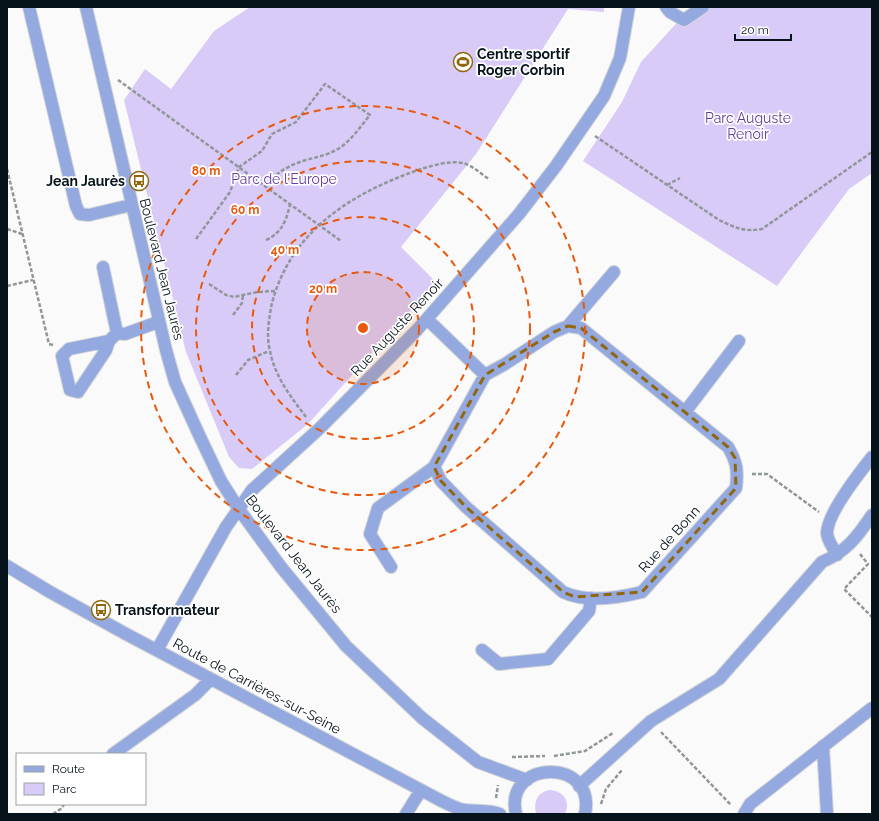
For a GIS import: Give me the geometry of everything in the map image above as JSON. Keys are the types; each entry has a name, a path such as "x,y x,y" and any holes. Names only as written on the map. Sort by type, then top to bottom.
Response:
{"street":[{"path":"28,7 76,206 80,214 89,215 131,205"},
{"name":"Boulevard Jean Jaurès","path":"86,7 158,322 175,382 209,456 238,508 281,567 346,646 422,718 478,762 527,780"},
{"name":"Rue Auguste Renoir","path":"157,650 238,508 252,490 320,428 427,320 519,214 584,128 604,96 620,58 630,7"},
{"path":"666,7 670,12 684,20 703,7"},
{"path":"103,267 113,337 78,392 70,390 62,356 69,349 113,337 125,334 158,322"},
{"path":"391,567 370,534 378,508 434,467 485,375 505,364 554,332 568,326 614,272"},
{"path":"427,320 485,375"},
{"path":"568,326 581,328 728,447 735,458 738,474"},
{"path":"685,412 739,341"},
{"path":"837,555 827,534 829,521 852,483 872,457"},
{"name":"Rue de Bonn","path":"434,467 441,481 466,507 563,592 575,597 591,598 629,595 642,592 736,488 738,474"},
{"path":"579,786 651,721 718,679 822,562 837,555 851,543 872,515"},
{"name":"Route de Carrières-sur-Seine","path":"7,566 57,596 421,790 458,808 476,812 497,813"},
{"path":"482,650 499,664 548,659 589,611 591,598"},
{"path":"114,753 196,695 211,679"},
{"path":"739,811 750,804 872,708"},
{"path":"823,746 827,814"},
{"path":"516,814 516,798 520,788 527,780 537,773 549,771 566,775 579,786 585,796 585,814"},
{"path":"406,814 421,790"}],"path":[{"path":"122,82 341,241"},
{"path":"196,239 230,192 239,167 262,151 272,134 296,122 325,84 370,115 348,142 338,149 325,156 307,160 282,169 265,186"},
{"path":"584,128 719,220 747,231 762,229 872,152"},
{"path":"306,417 282,384 269,351 268,331 270,314 276,291 293,254 319,225 336,210 388,181 438,165 465,164 489,179"},
{"path":"7,170 48,344 69,349"},
{"path":"667,185 680,178"},
{"path":"266,240 273,237 282,226 287,217 290,204"},
{"path":"7,228 22,234"},
{"path":"7,286 33,280"},
{"path":"209,284 226,295 234,297 257,292 276,291"},
{"path":"234,315 242,303 243,295"},
{"path":"236,375 248,360 269,351"},
{"path":"738,474 767,474 829,521"},
{"path":"851,543 868,564 844,589 872,617"},
{"path":"651,721 739,811"},
{"path":"497,813 497,790 502,770 510,757 556,756 585,751 617,730"},
{"path":"53,814 62,808 64,805"}],"highlighted area":[{"path":"568,326 581,328 728,447 735,458 736,488 642,592 575,597 563,592 466,507 441,481 434,467 485,375 554,332"}],"green space":[{"name":"Parc de l'Europe","path":"250,7 604,7 604,12 568,9 476,154 401,247 436,282 308,424 252,469 239,468 229,457 186,352 124,100 145,69 171,89 214,31"},
{"name":"Parc Auguste Renoir","path":"695,7 872,7 872,173 849,189 777,286 583,161 622,102 641,62 684,15"},
{"path":"550,790 559,792 565,798 567,809 565,814 536,813 535,805 537,798 542,793"}],"place":[{"name":"Centre sportif Roger Corbin","path":"463,62"},
{"name":"Jean Jaurès","path":"139,181"},
{"name":"Transformateur","path":"101,610"}]}
